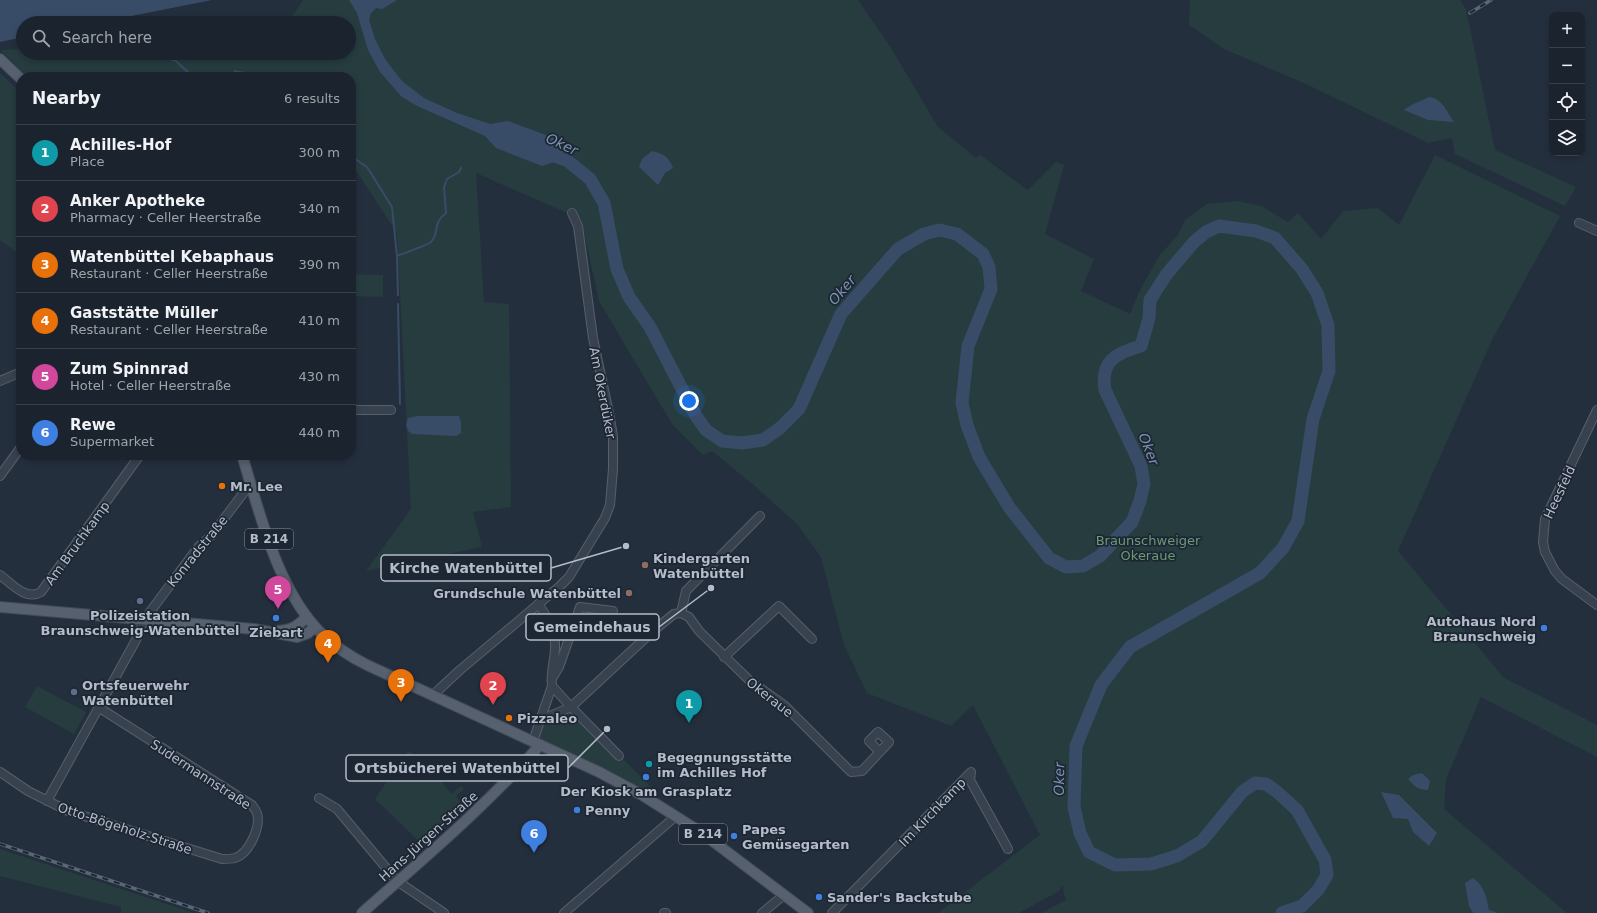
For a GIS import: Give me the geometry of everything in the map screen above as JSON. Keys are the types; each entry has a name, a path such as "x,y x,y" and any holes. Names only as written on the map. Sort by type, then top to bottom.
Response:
{"main road":[{"path":"0,59 16,74"},
{"name":"B 214","path":"244,460 282,573 292,594 315,627 332,643 350,656 610,777 702,833 808,913"},
{"path":"0,607 271,631 295,628 307,617"},
{"path":"271,631 285,636 297,637 308,633 315,627"},
{"name":"Hans-Jürgen-Straße","path":"362,913 511,777 537,743"}],"street":[{"name":"Am Okerdüker","path":"433,694 569,577 605,518 610,505 613,446 612,428 593,338 578,226 572,213"},
{"path":"1579,223 1597,231"},
{"path":"0,381 16,374"},
{"path":"356,410 391,410"},
{"name":"Heesfeld","path":"1597,410 1545,519 1543,542 1545,552 1555,571 1562,579 1597,605"},
{"path":"0,476 16,454"},
{"name":"Am Bruchkamp","path":"0,575 30,596 41,592 136,460"},
{"name":"Konradstraße","path":"47,801 136,640 144,620 199,546 211,536 251,483"},
{"path":"540,720 571,707 653,631 674,614 681,612 686,591 760,516"},
{"path":"538,604 545,614 554,635 555,647 552,682 571,707 619,756"},
{"path":"724,657 779,606 812,639"},
{"path":"537,743 540,720 552,682 559,667 580,607 613,611"},
{"name":"Okeraue","path":"681,612 689,617 699,631 724,657 750,681 784,705 851,772 862,771 880,752"},
{"name":"Sudermannstraße","path":"98,708 252,805 257,812 258,825 253,839 243,853 234,858"},
{"name":"Otto-Bögeholz-Straße","path":"0,772 28,791 68,811 222,859 234,858"},
{"name":"Im Kirchkamp","path":"832,913 971,772 970,780 1008,849"},
{"path":"320,798 337,809 397,881 444,913"},
{"path":"564,913 676,816"},
{"path":"762,913 784,895"}],"green space":[{"name":"Braunschweiger Okeraue","path":"303,0 858,0 891,48 938,127 976,158 980,155 1028,190 1056,162 1064,165 1045,234 1094,259 1081,291 1130,314 1139,292 1159,256 1177,236 1186,219 1207,204 1237,201 1261,206 1288,222 1298,213 1321,239 1343,211 1378,208 1399,225 1435,155 1560,216 1493,338 1398,551 1504,678 1597,725 1597,757 1481,697 1446,779 1444,809 1567,913 1041,913 1066,900 1063,884 1059,891 1019,913 938,913 1040,835 973,705 951,726 867,693 844,645 821,557 797,524 756,487 712,451 703,455 672,424 599,301 581,219 476,173 484,302 509,304 511,507 473,512 482,547 366,571 411,509 397,233 356,171 356,72 247,72 234,70 234,72 23,72 0,50 16,49 16,60 356,60 356,16 292,16"},
{"path":"1190,0 1460,0 1466,9 1495,150 1576,187 1565,206 1455,154 1452,138 1428,143 1306,84 1224,49 1189,25"},
{"path":"0,73 16,88 16,251 0,240"},
{"path":"356,274 383,275 383,297 356,296"},
{"path":"37,686 86,712 74,734 25,707"},
{"path":"571,707 648,784 663,807 533,741 540,720"},
{"path":"408,751 417,756 431,770 429,772 437,780 439,778 451,794 461,786 464,789 456,796 461,804 470,797 473,801 424,846 375,799"},
{"path":"0,849 194,913 121,913 121,907 0,876"}],"water":[{"path":"0,0 212,0 131,16 16,16 16,39 0,42"},
{"path":"349,0 397,0 382,9 376,8 371,13 369,20 375,39 385,59 402,81 424,98 457,113 490,124 508,121 554,138 565,149 558,161 542,166 496,148 485,136 415,105 401,96 380,72 368,50 357,13"},
{"path":"234,70 247,72 234,72"},
{"path":"1429,97 1434,98 1441,103 1454,122 1428,120 1404,110"},
{"path":"652,151 665,156 670,161 673,168 665,173 658,185 639,167 642,159"},
{"path":"417,416 459,416 461,422 461,433 456,436 413,434 408,431 406,425 408,418"},
{"path":"1422,773 1430,781 1428,790 1416,787 1408,779 1413,775"},
{"path":"1381,792 1399,795 1437,833 1429,846 1413,832 1408,819 1393,818"},
{"path":"1473,878 1483,888 1489,910 1498,913 1473,913 1469,906 1465,883"}],"waterway":[{"path":"173,60 188,72"},
{"name":"Oker","path":"544,152 568,161 590,179 604,203 617,269 629,297 650,327 696,416 706,430 722,441 742,443 763,440 780,428 799,409 841,314 898,249 924,234 939,230 957,234 983,254 989,267 991,289 968,346 962,403 967,425 979,457 1009,507 1049,558 1066,567 1083,566 1100,556 1132,522 1140,501 1144,484 1141,466 1105,390 1104,380 1108,365 1117,355 1141,346 1149,318 1150,300 1166,275 1194,242 1206,232 1219,226 1256,231 1275,238 1302,269 1317,293 1328,325 1329,371 1313,419 1298,521 1283,548 1260,573 1130,647 1101,685 1076,746 1074,807 1080,833 1089,852 1115,865 1151,864 1177,856 1202,841 1242,792 1255,783 1266,784 1297,810 1325,860 1327,875 1318,890 1302,906 1282,913"},
{"path":"356,159 367,167 392,207 397,256 398,295"},
{"path":"397,256 421,247 434,239 437,224 446,213 444,187 447,179 459,172 461,168"},
{"path":"398,304 400,404"}],"railway":[{"path":"1470,13 1491,0"},
{"path":"0,844 208,913"}],"place":[{"name":"Mr. Lee","path":"222,486"},
{"name":"Kirche Watenbüttel","path":"626,546"},
{"name":"Kindergarten Watenbüttel","path":"645,565"},
{"name":"Gemeindehaus","path":"711,588"},
{"name":"Grundschule Watenbüttel","path":"629,593"},
{"name":"Polizeistation Braunschweig-Watenbüttel","path":"140,601"},
{"name":"Zum Spinnrad","path":"278,609"},
{"name":"Ziebart","path":"276,618"},
{"name":"Autohaus Nord Braunschweig","path":"1544,628"},
{"name":"Gaststätte Müller","path":"328,663"},
{"name":"Ortsfeuerwehr Watenbüttel","path":"74,692"},
{"name":"Watenbüttel Kebaphaus","path":"401,702"},
{"name":"Anker Apotheke","path":"493,705"},
{"name":"Pizzaleo","path":"509,718"},
{"name":"Achilles-Hof","path":"689,723"},
{"name":"Ortsbücherei Watenbüttel","path":"607,729"},
{"name":"Begegnungsstätte im Achilles Hof","path":"649,764"},
{"name":"Der Kiosk am Grasplatz","path":"646,777"},
{"name":"Penny","path":"577,810"},
{"name":"Papes Gemüsegarten","path":"734,836"},
{"name":"Rewe","path":"534,853"},
{"name":"Sander's Backstube","path":"819,897"}]}
